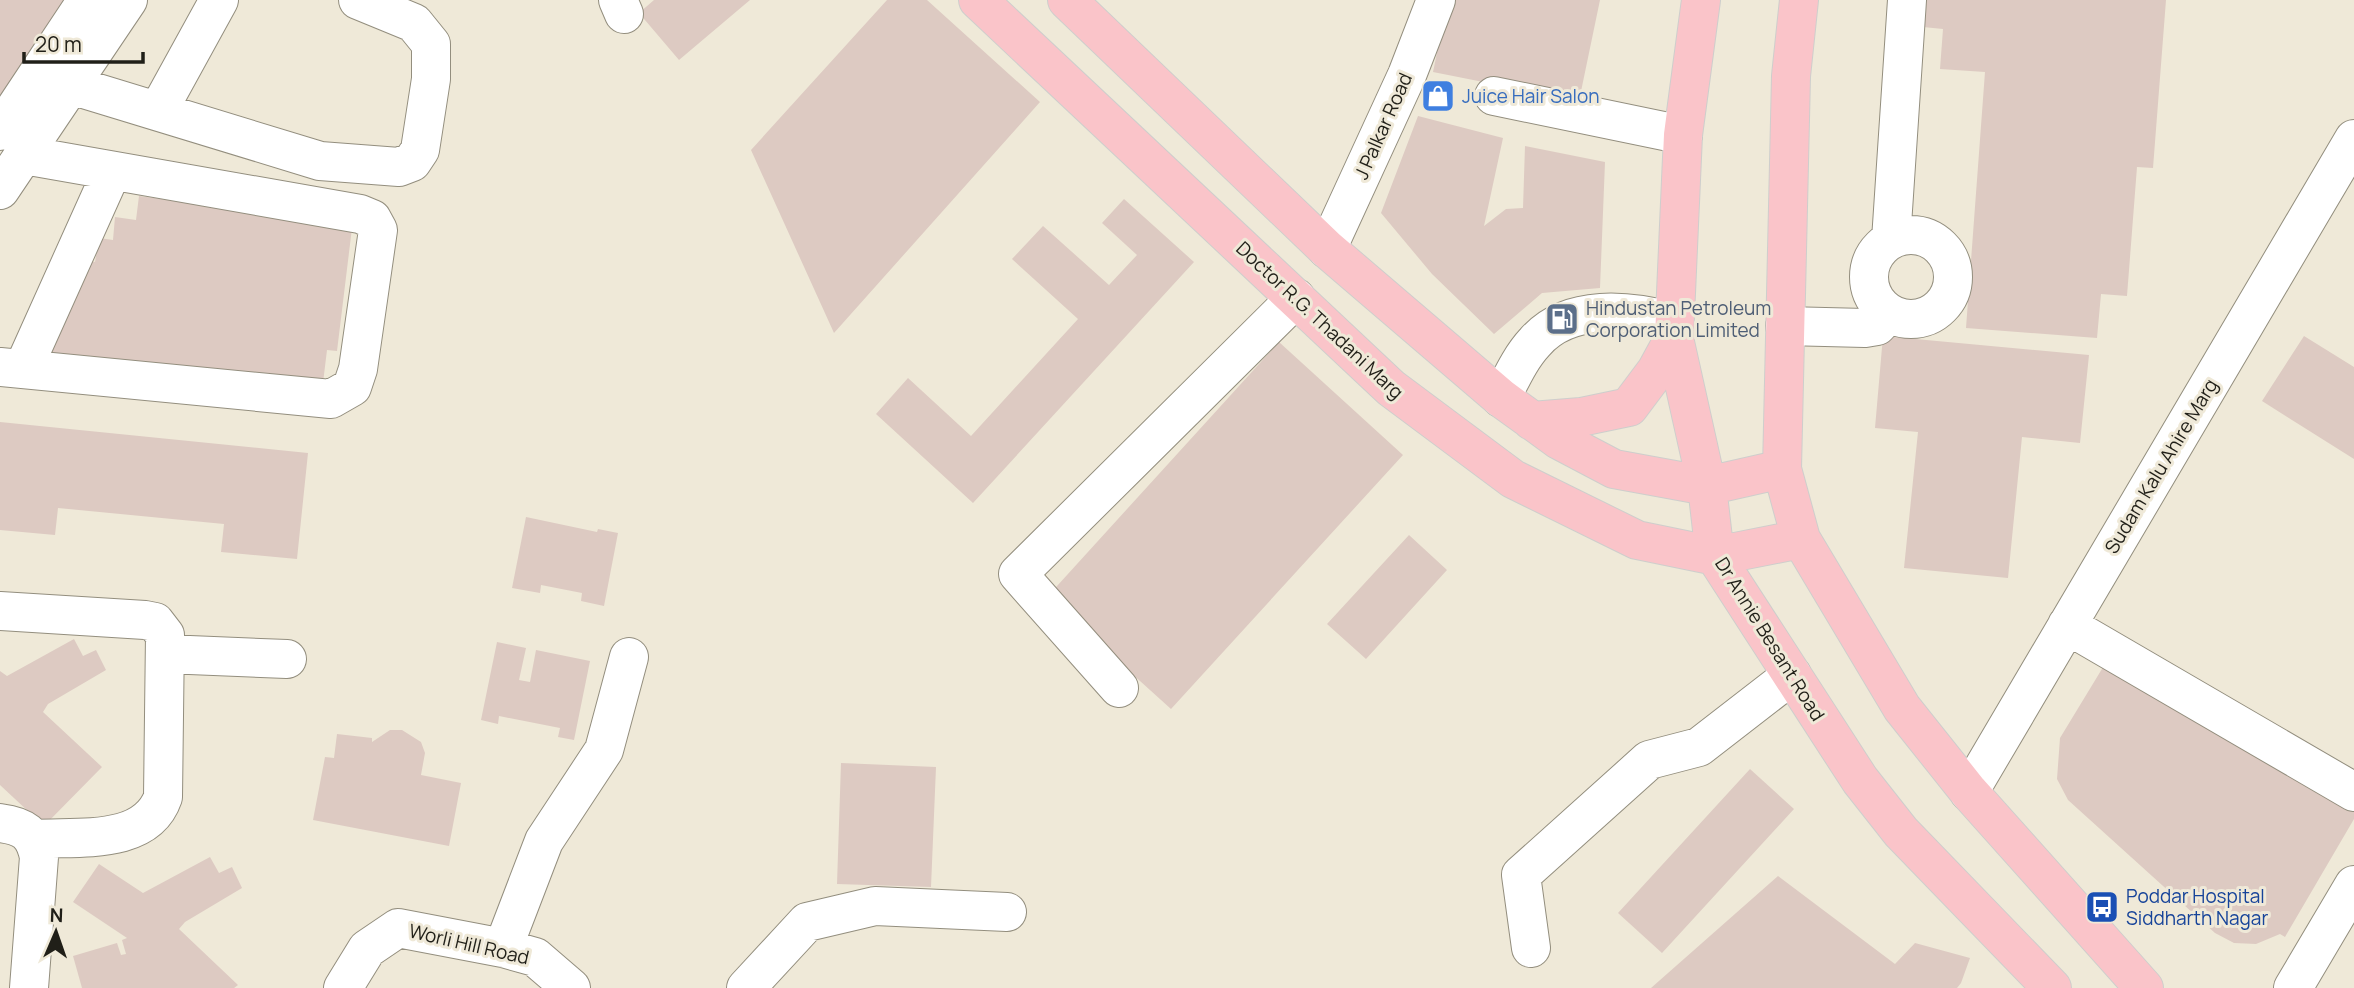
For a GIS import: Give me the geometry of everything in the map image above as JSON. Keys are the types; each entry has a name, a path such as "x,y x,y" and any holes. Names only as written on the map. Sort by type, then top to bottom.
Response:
{"main road":[{"name":"Doctor R.G. Thadani Marg","path":"978,0 1391,388 1513,479 1637,540 1715,556"},
{"path":"1067,0 1326,249 1502,398 1559,440 1614,469 1707,486 1782,469"},
{"name":"Dr Annie Besant Road","path":"1701,0 1683,135 1674,330 1707,486 1715,556 1860,780 1901,832 2052,988"},
{"path":"1800,0 1791,76 1782,469 1801,539 1902,708 1969,792 2144,988"},
{"path":"1532,421 1581,417 1629,407 1656,372 1674,330"},
{"path":"1715,556 1801,539"}],"street":[{"path":"8,159 87,0"},
{"path":"8,159 71,85 128,0"},
{"path":"158,111 219,0"},
{"path":"71,85 320,161 399,167 412,162 420,149 431,79 431,44 414,23 358,0"},
{"name":"J Palkar Road","path":"1326,249 1407,75 1436,0"},
{"path":"1891,240 1907,0"},
{"path":"1494,96 1683,135"},
{"name":"Sudam Kalu Ahire Marg","path":"1969,792 2354,139"},
{"path":"8,159 112,171 347,212 372,219 378,229 358,369 352,387 331,399 12,368 112,171"},
{"path":"1908,234 1925,237 1940,246 1950,261 1954,277 1950,294 1939,309 1924,317 1906,319 1889,313 1876,301 1869,285 1870,267 1878,251 1891,240 1908,234"},
{"path":"1119,688 1018,574 1296,298"},
{"path":"1502,398 1519,364 1536,340 1575,317 1638,312 1674,330"},
{"path":"1786,326 1865,328 1877,326 1889,313"},
{"path":"0,611 155,622 165,635 163,797 158,811 147,822 127,832 35,839 15,825 0,823"},
{"path":"2067,625 2354,792"},
{"path":"165,654 287,659"},
{"path":"503,948 544,841 604,750 629,657"},
{"path":"1531,948 1521,875 1649,760 1699,747 1792,675"},
{"path":"29,988 38,882 35,839"},
{"path":"2294,988 2354,885"},
{"path":"746,988 807,922 875,906 1007,912"},
{"name":"Worli Hill Road","path":"344,988 368,950 398,928 503,948 535,957 571,988"}],"building":[{"path":"0,0 70,0 0,115"},
{"path":"654,0 750,0 679,60 639,13"},
{"path":"887,0 927,0 1040,102 834,333 751,150"},
{"path":"1448,0 1600,0 1579,101 1433,72"},
{"path":"1915,0 2166,0 2153,168 2137,167 2127,296 2101,294 2097,338 1966,328 1985,72 1940,69 1943,29 1913,26"},
{"path":"1418,116 1503,138 1484,226 1506,209 1523,208 1525,146 1605,162 1600,288 1542,293 1494,334 1432,274 1381,213"},
{"path":"139,196 321,220 352,228 337,351 327,350 322,391 51,356 56,324 85,260 95,262 99,238 113,240 115,217 136,220"},
{"path":"1124,199 1194,262 973,503 876,414 908,378 971,436 1078,319 1012,259 1043,226 1109,285 1137,255 1102,223"},
{"path":"1883,336 2089,355 2080,443 2022,437 2008,578 1904,568 1918,432 1875,428"},
{"path":"2304,336 2354,367 2354,459 2262,401"},
{"path":"1279,342 1403,455 1171,709 1047,597"},
{"path":"0,422 308,453 297,559 221,552 224,524 58,508 55,535 0,530"},
{"path":"526,517 597,532 598,529 618,533 604,606 581,601 582,593 541,585 540,593 512,588"},
{"path":"1409,535 1447,570 1366,659 1327,624"},
{"path":"74,639 83,656 96,650 106,670 48,704 43,712 102,767 44,826 0,785 0,671 7,676"},
{"path":"497,642 526,648 519,680 530,682 536,650 590,661 574,740 558,737 560,728 499,716 498,724 481,720"},
{"path":"2108,659 2354,800 2354,819 2285,937 2280,934 2256,944 2234,943 2215,933 2068,800 2057,779 2060,738"},
{"path":"390,730 402,730 421,742 425,753 421,775 461,783 449,846 313,820 325,757 334,758 337,734 372,738 372,742"},
{"path":"841,763 936,767 931,887 837,884"},
{"path":"1750,769 1794,809 1662,953 1618,913"},
{"path":"210,857 219,873 232,867 242,888 185,922 179,929 238,985 234,988 82,988 73,956 117,943 121,955 126,954 122,940 127,938 73,902 99,864 143,893"},
{"path":"1778,876 1895,964 1915,943 1970,958 1961,983 1957,988 1651,988"}],"place":[{"name":"Juice Hair Salon","path":"1438,96"},
{"name":"Hindustan Petroleum Corporation Limited","path":"1562,319"},
{"name":"Poddar Hospital Siddharth Nagar","path":"2102,907"}]}
